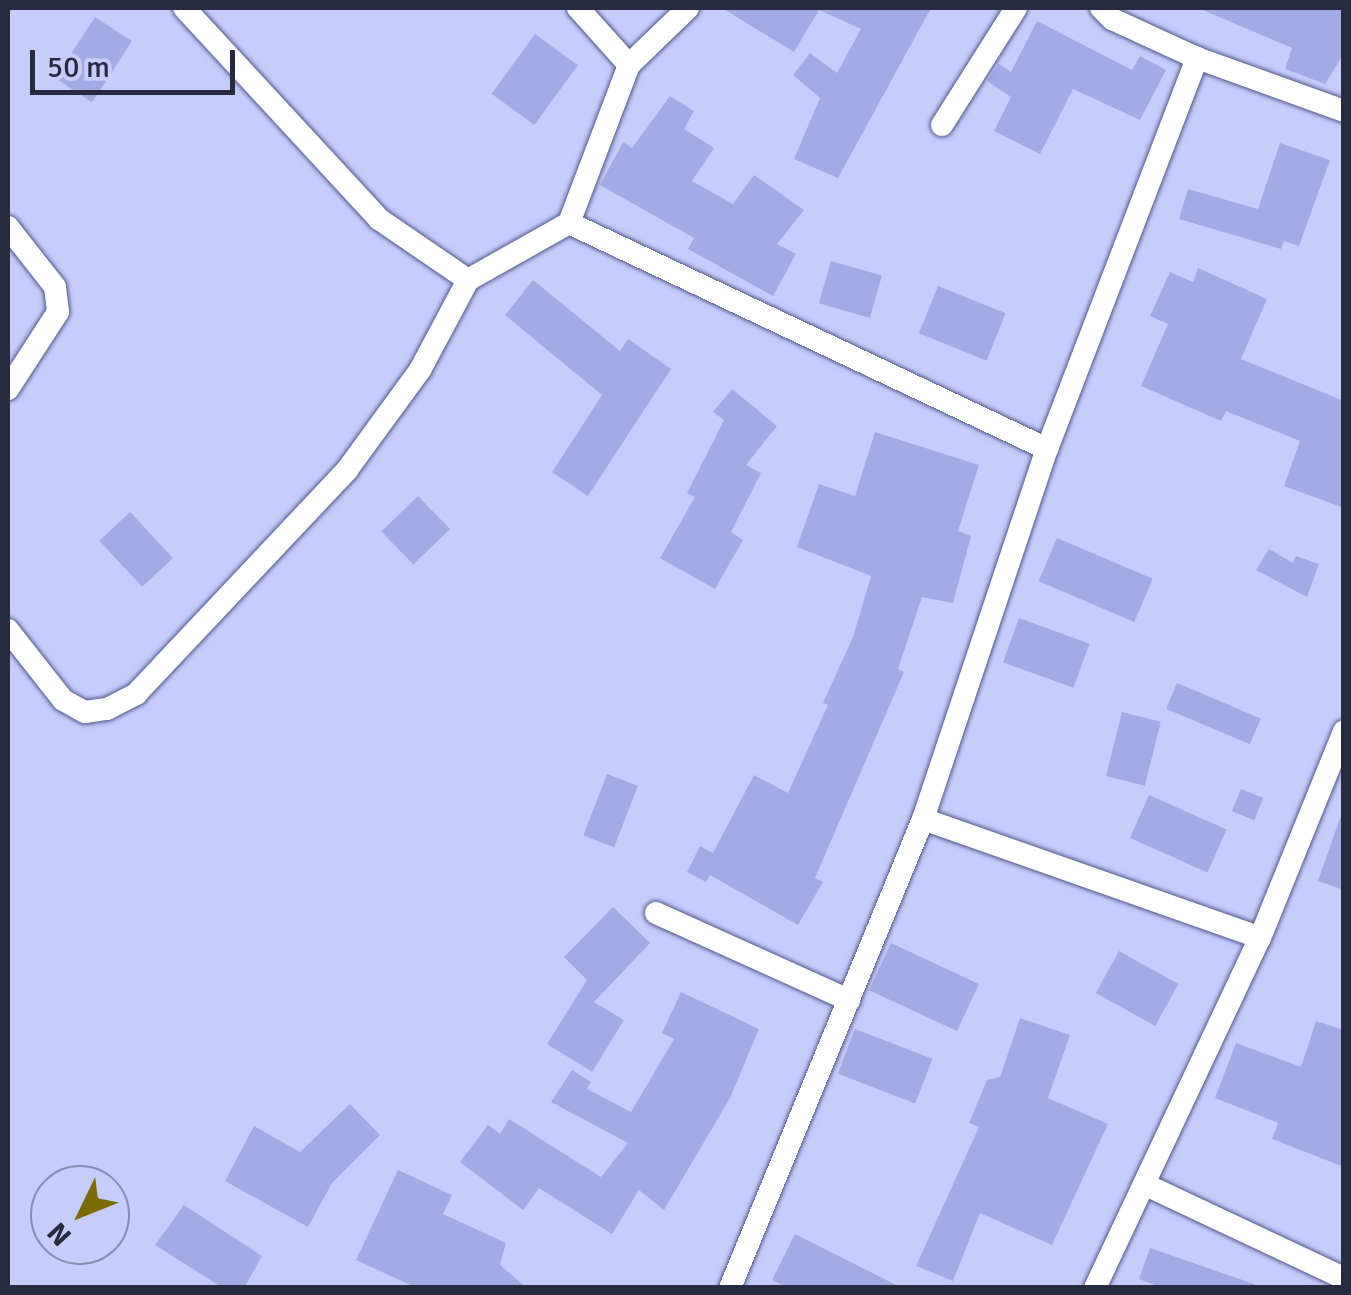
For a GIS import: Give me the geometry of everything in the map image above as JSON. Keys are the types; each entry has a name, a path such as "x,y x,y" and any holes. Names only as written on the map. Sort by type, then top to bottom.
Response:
{"street":[{"path":"184,8 380,219 468,280"},
{"path":"578,8 628,65"},
{"path":"8,630 63,700 85,712 108,709 136,694 346,470 420,370 468,280 569,224 628,65 688,8"},
{"path":"942,125 1016,8"},
{"path":"1101,8 1112,20 1197,58 1344,111"},
{"path":"730,1288 922,820 1047,449 1197,58"},
{"path":"569,224 1047,449"},
{"path":"8,227 54,287 58,312 8,390"},
{"path":"1095,1288 1260,938 1344,731"},
{"path":"922,820 1260,938"},
{"path":"656,913 848,1000"},
{"path":"1146,1184 1344,1278"}],"building":[{"path":"722,8 931,8 838,178 794,159 820,98 793,75 810,53 837,73 861,29 819,10 794,52"},
{"path":"1198,8 1344,8 1344,53 1325,84 1285,69 1292,48"},
{"path":"95,17 132,41 92,102 55,78"},
{"path":"1037,21 1132,70 1140,56 1166,70 1140,120 1073,89 1040,154 994,131 1011,97 987,81 999,64 1011,72"},
{"path":"535,34 578,65 534,125 492,94"},
{"path":"670,96 694,111 684,129 714,148 692,181 733,204 754,175 804,210 777,244 796,254 773,296 688,249 694,238 600,185 623,142 632,148"},
{"path":"1280,143 1330,160 1299,246 1284,241 1281,249 1179,219 1188,189 1258,209"},
{"path":"831,261 882,276 870,318 819,303"},
{"path":"1198,268 1267,299 1241,359 1344,401 1344,508 1284,486 1300,441 1226,411 1221,421 1141,386 1168,324 1150,316 1170,272 1193,282"},
{"path":"533,280 620,351 628,339 671,369 588,496 552,472 602,395 505,315"},
{"path":"938,286 1006,313 987,361 919,333"},
{"path":"732,389 777,426 746,465 761,473 731,532 743,540 715,589 660,558 695,497 687,493 724,420 713,412"},
{"path":"875,432 979,465 958,531 971,536 953,603 922,597 898,669 904,672 815,878 823,882 798,925 710,875 706,882 687,872 700,846 713,853 754,775 788,793 828,705 823,703 853,637 871,576 797,547 819,484 855,496"},
{"path":"418,496 450,529 413,565 381,531"},
{"path":"130,512 173,558 142,587 99,541"},
{"path":"1057,538 1153,579 1134,622 1039,581"},
{"path":"1269,549 1293,563 1296,556 1319,564 1307,597 1256,570"},
{"path":"1019,618 1089,644 1073,688 1003,662"},
{"path":"1177,683 1261,719 1250,744 1166,709"},
{"path":"1122,712 1161,722 1145,786 1106,776"},
{"path":"607,774 638,786 614,847 583,836"},
{"path":"1241,789 1263,798 1254,820 1232,811"},
{"path":"1149,795 1227,830 1208,873 1130,838"},
{"path":"1340,818 1344,819 1344,890 1318,881"},
{"path":"613,907 650,943 594,1002 624,1020 592,1072 547,1044 587,980 564,957"},
{"path":"891,943 979,984 957,1031 869,990"},
{"path":"1119,951 1178,984 1155,1026 1096,993"},
{"path":"681,992 759,1029 730,1098 664,1210 639,1190 612,1234 539,1188 523,1210 460,1162 488,1125 500,1134 509,1119 601,1177 628,1143 551,1102 572,1070 591,1082 587,1089 631,1112 674,1039 662,1033"},
{"path":"1020,1018 1070,1035 1048,1098 1108,1124 1052,1245 980,1213 953,1281 916,1266 979,1127 969,1123 987,1080 1000,1077"},
{"path":"1316,1021 1344,1030 1344,1167 1272,1139 1278,1123 1215,1098 1236,1043 1301,1067"},
{"path":"855,1029 932,1059 915,1104 838,1074"},
{"path":"350,1104 380,1135 332,1183 308,1227 225,1181 254,1126 300,1152"},
{"path":"398,1170 452,1195 443,1214 506,1243 500,1265 527,1288 417,1288 356,1260"},
{"path":"184,1205 262,1256 244,1288 223,1288 155,1245"},
{"path":"795,1234 902,1288 788,1288 772,1280"},
{"path":"1150,1248 1254,1284 1254,1288 1163,1288 1139,1279"}]}
